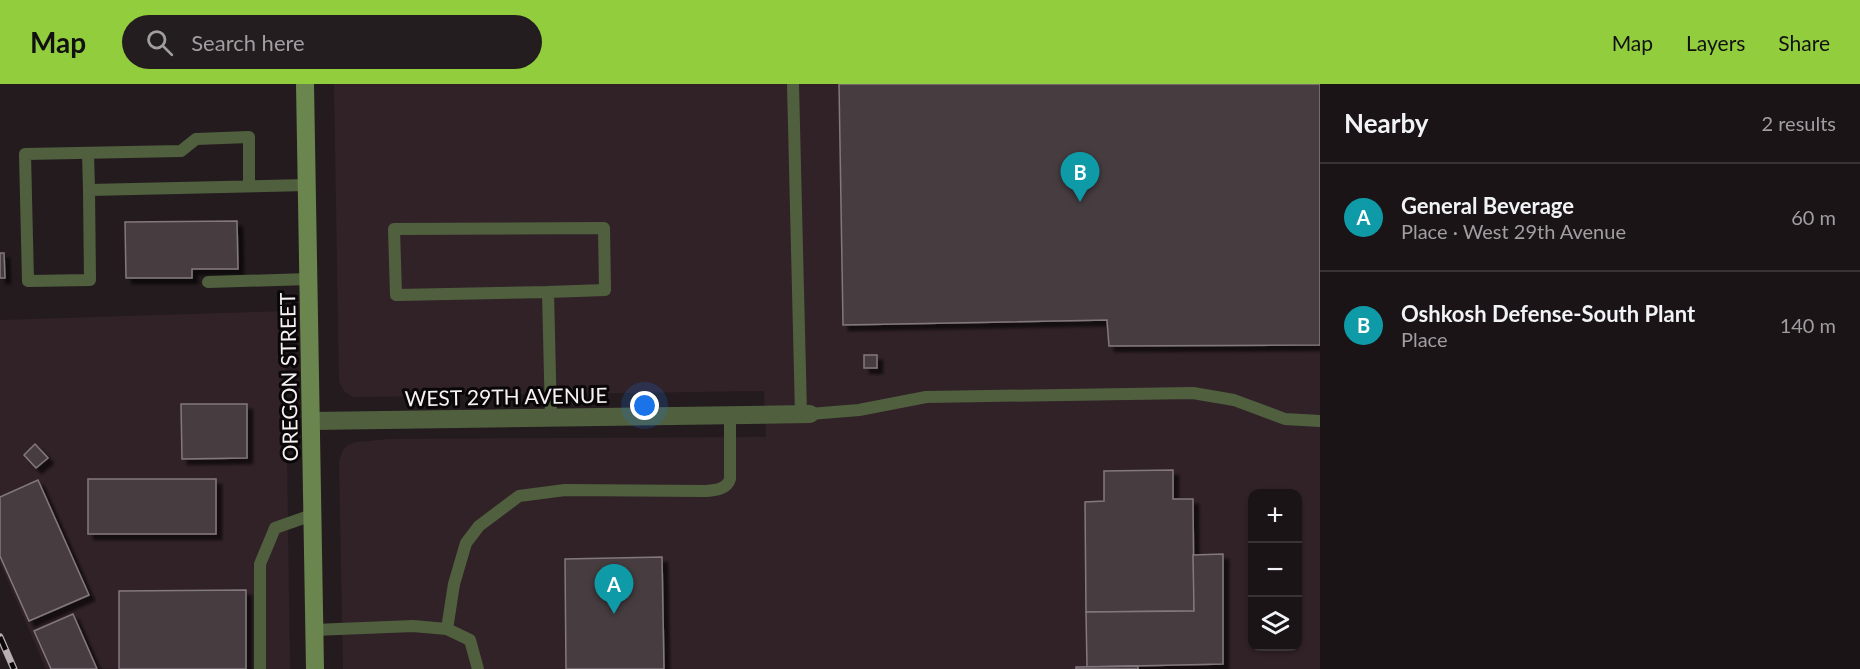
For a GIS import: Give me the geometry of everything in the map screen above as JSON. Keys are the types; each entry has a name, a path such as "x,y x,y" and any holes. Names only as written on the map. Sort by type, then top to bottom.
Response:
{"street":[{"name":"OREGON STREET","path":"305,84 315,669"},
{"name":"WEST 29TH AVENUE","path":"311,421 806,414"}],"lane":[{"path":"793,84 806,414 860,410 926,397 1192,393 1234,400 1285,419 1320,422"},
{"path":"88,153 90,280 28,281 25,154 181,151 196,139 249,137 249,186"},
{"path":"89,190 307,185"},
{"path":"604,228 605,290 548,292 396,295 394,230 604,228"},
{"path":"208,282 309,279"},
{"path":"548,292 551,418"},
{"path":"447,629 454,584 466,543 478,526 519,496 540,492 565,490 706,491 723,487 730,479 730,415"},
{"path":"260,669 260,564 275,528 312,515"},
{"path":"315,630 413,626 447,629 470,640 478,669"}],"shaded area":[{"path":"334,84 1320,84 1320,669 343,669 339,462 343,450 348,445 356,442 389,439 766,437 764,391 353,397 344,391 339,382"},
{"path":"285,311 290,669 46,669 0,563 0,320"}],"building":[{"path":"839,84 1320,84 1320,345 1109,346 1107,320 843,325"},
{"path":"237,221 238,269 192,269 192,278 126,278 125,222"},
{"path":"0,253 4,253 5,278 0,278"},
{"path":"864,355 877,355 877,368 864,368"},
{"path":"181,404 247,404 247,458 182,459"},
{"path":"35,444 48,458 36,468 24,455"},
{"path":"1173,470 1173,499 1193,499 1194,611 1086,612 1085,502 1104,501 1104,471"},
{"path":"88,479 216,479 216,534 88,534"},
{"path":"38,480 89,595 29,621 0,556 0,497"},
{"path":"1223,554 1223,664 1087,667 1086,612 1194,611 1193,555"},
{"path":"662,557 664,669 566,669 565,559"},
{"path":"246,590 246,669 119,669 119,591"},
{"path":"73,614 97,669 51,669 34,631"},
{"path":"1138,666 1138,669 1076,669 1076,667"}],"railway":[{"path":"0,637 14,669"}],"place":[{"name":"Oshkosh Defense-South Plant","path":"1080,202"},
{"name":"General Beverage","path":"614,614"}]}
